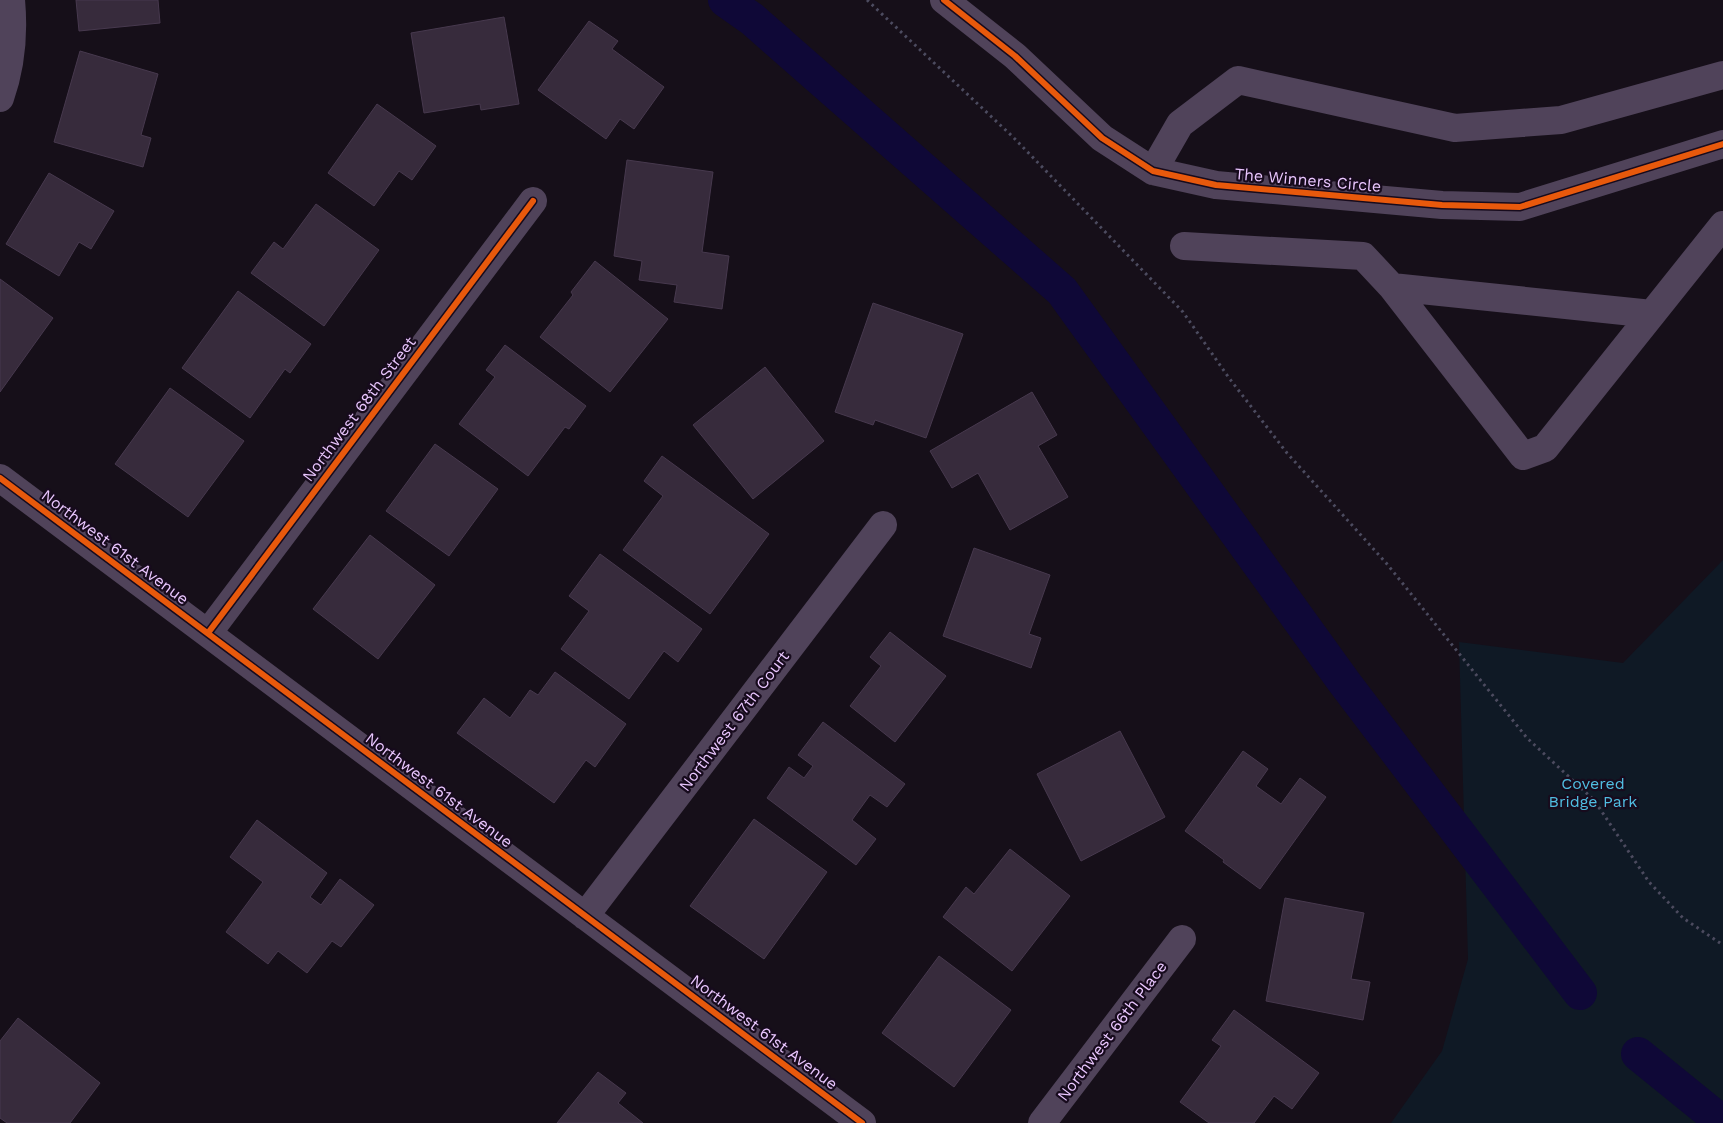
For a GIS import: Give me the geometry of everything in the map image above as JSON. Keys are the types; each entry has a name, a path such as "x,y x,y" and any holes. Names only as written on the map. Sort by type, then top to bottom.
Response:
{"street":[{"path":"0,98 5,84 13,23 11,0"},
{"name":"The Winners Circle","path":"944,0 1015,56 1102,138 1153,170 1216,185 1442,206 1520,207 1723,144"},
{"path":"1153,170 1180,124 1238,80 1455,128 1561,120 1723,75"},
{"name":"Northwest 68th Street","path":"208,633 533,201"},
{"path":"1184,246 1362,256 1392,287 1523,456 1545,448 1723,225"},
{"path":"1392,287 1652,314"},
{"name":"Northwest 61st Avenue","path":"0,478 862,1123"},
{"name":"Northwest 67th Court","path":"585,916 883,525"},
{"name":"Northwest 66th Place","path":"1042,1123 1182,939"}],"path":[{"path":"867,0 1013,138 1183,312 1228,378 1287,453 1387,564 1527,738 1594,800 1649,882 1683,918 1723,945"}],"green space":[{"name":"Covered Bridge Park","path":"1723,560 1723,1123 1391,1123 1442,1051 1468,959 1459,642 1623,663"}],"building":[{"path":"76,0 158,0 160,23 79,31"},
{"path":"504,17 519,104 481,110 480,104 424,113 411,33"},
{"path":"589,21 618,41 612,49 664,87 634,129 620,119 606,139 538,90"},
{"path":"80,51 158,74 141,135 151,138 143,167 54,142"},
{"path":"377,104 436,146 412,180 399,171 374,206 328,173"},
{"path":"627,160 713,172 702,252 729,256 722,309 674,302 677,285 639,280 642,261 614,256"},
{"path":"49,173 114,211 91,249 79,242 59,276 6,244"},
{"path":"316,204 379,250 324,326 251,273 274,242 283,249"},
{"path":"595,261 668,319 610,392 540,337 573,295 571,292"},
{"path":"0,279 53,318 0,392"},
{"path":"238,291 311,344 290,373 285,369 250,418 182,368"},
{"path":"873,303 963,334 926,438 875,420 873,425 835,412"},
{"path":"505,345 586,406 569,429 565,427 528,476 459,424 495,377 486,370"},
{"path":"765,367 824,441 753,499 693,425"},
{"path":"170,388 244,441 188,517 115,464"},
{"path":"1032,392 1057,435 1038,446 1068,497 1010,530 978,473 952,488 930,451"},
{"path":"435,444 498,489 449,556 386,511"},
{"path":"662,456 769,534 710,614 623,550 663,496 644,481"},
{"path":"370,535 435,585 378,659 313,609"},
{"path":"974,548 1050,575 1029,634 1041,638 1031,668 943,636"},
{"path":"600,554 702,629 678,662 664,651 629,699 561,649 589,611 569,596"},
{"path":"890,632 946,676 895,742 850,706 881,666 870,657"},
{"path":"555,672 626,724 595,767 586,760 554,803 457,733 484,698 510,718 530,690 538,695"},
{"path":"823,722 905,784 887,807 870,795 852,820 876,839 856,865 767,798 789,767 804,778 813,766 798,755"},
{"path":"1120,731 1165,817 1081,861 1037,774"},
{"path":"1243,751 1268,769 1256,786 1281,804 1300,778 1326,797 1260,889 1185,831"},
{"path":"754,819 827,872 764,959 690,906"},
{"path":"257,820 327,873 310,897 321,905 340,879 374,905 341,947 332,941 307,973 278,951 268,964 226,932 263,882 230,857"},
{"path":"1010,849 1070,896 1012,971 943,917 966,887 974,894"},
{"path":"1285,898 1364,913 1351,979 1370,982 1363,1020 1266,1001"},
{"path":"939,956 1011,1010 954,1087 882,1033"},
{"path":"1234,1010 1319,1073 1292,1109 1274,1096 1254,1123 1209,1123 1180,1102 1221,1046 1212,1040"},
{"path":"18,1018 100,1083 70,1123 7,1123 0,1118 0,1041"},
{"path":"598,1072 626,1093 618,1103 643,1123 557,1123"}],"waterway":[{"path":"725,0 752,19 1062,291 1344,682 1580,993"},
{"path":"1638,1054 1723,1123"}],"cycle path":[{"path":"944,0 1015,56 1102,138 1153,171 1216,185 1442,205 1520,207 1723,144"},
{"path":"208,633 533,201"},
{"path":"0,478 862,1123"}]}
